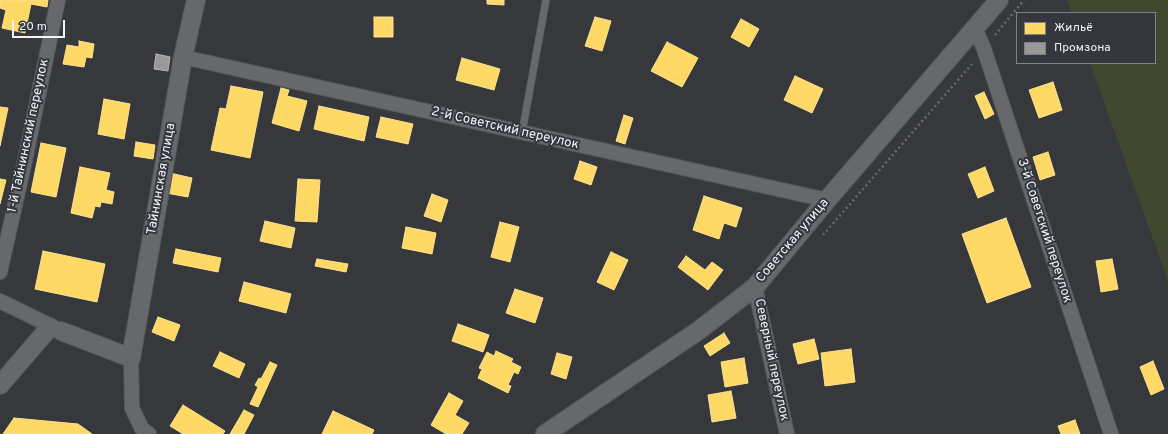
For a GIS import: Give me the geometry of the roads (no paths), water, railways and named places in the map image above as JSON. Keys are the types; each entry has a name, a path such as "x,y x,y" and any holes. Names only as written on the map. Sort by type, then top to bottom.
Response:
{"street":[{"name":"1-й Тайнинский переулок","path":"0,272 58,0"},
{"name":"Тайнинская улица","path":"131,358 183,57 196,0"},
{"name":"Советская улица","path":"545,434 698,331 755,287 827,200 999,0"},
{"name":"3-й Советский переулок","path":"975,28 984,49 1111,434"},
{"name":"2-й Советский переулок","path":"183,57 827,200"},
{"name":"Северный переулок","path":"755,287 787,434"},
{"path":"0,301 55,329 131,358 132,408 142,429 149,434"},
{"path":"0,385 55,329"}],"lane":[{"path":"522,133 546,0"}]}
